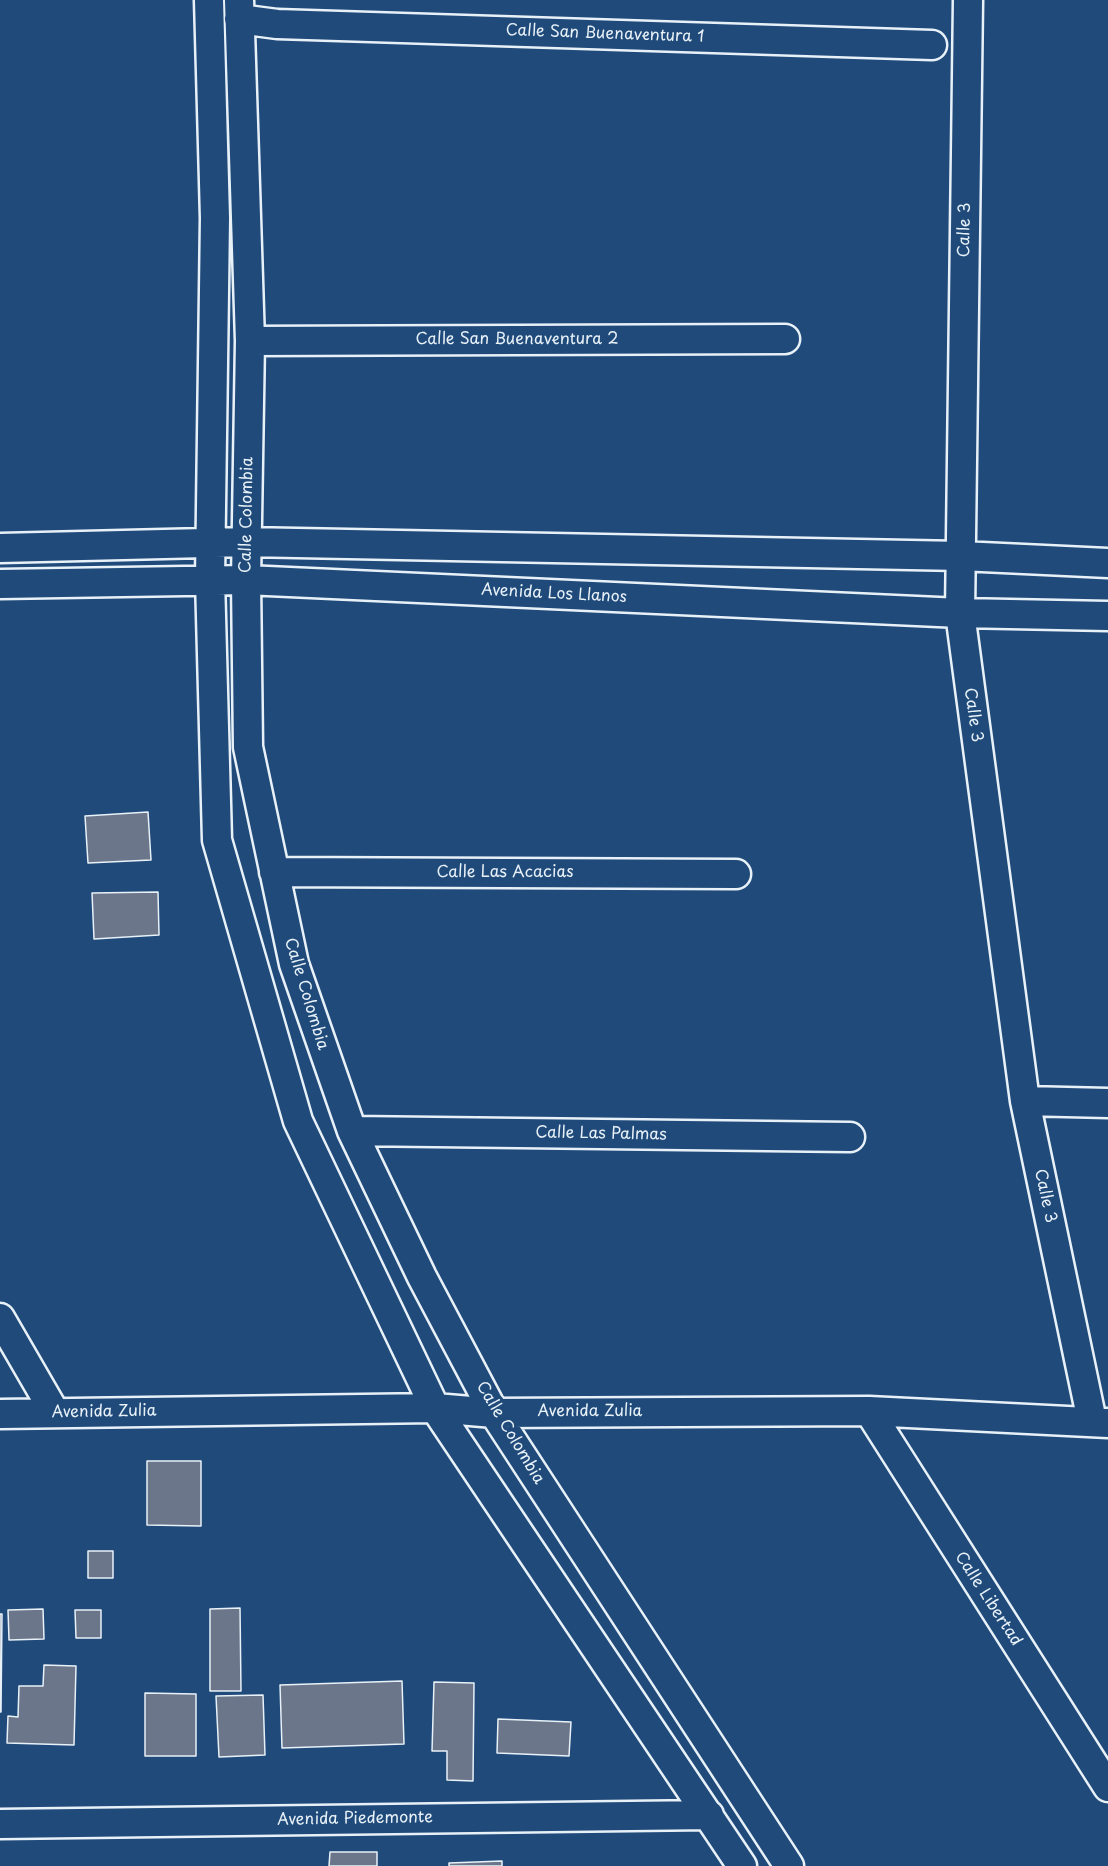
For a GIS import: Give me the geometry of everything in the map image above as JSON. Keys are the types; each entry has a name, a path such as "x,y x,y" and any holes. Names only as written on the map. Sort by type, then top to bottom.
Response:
{"street":[{"path":"209,0 214,218 210,579 217,840 298,1121 435,1408 742,1866"},
{"name":"Calle 3","path":"968,0 960,613 1025,1101 1100,1422"},
{"name":"Calle San Buenaventura 1","path":"239,9 277,24 932,45"},
{"name":"Calle Colombia","path":"239,9 250,341 246,542 248,747 294,964 352,1131 422,1277 494,1413 789,1866"},
{"name":"Calle San Buenaventura 2","path":"250,341 784,339"},
{"path":"0,548 246,542 960,556 1108,563"},
{"name":"Avenida Los Llanos","path":"0,584 246,580 960,613 1108,616"},
{"name":"Calle Las Acacias","path":"274,872 736,874"},
{"path":"1025,1101 1108,1103"},
{"name":"Calle Las Palmas","path":"352,1131 850,1137"},
{"path":"0,1318 55,1413"},
{"name":"Avenida Zulia","path":"0,1414 435,1408 494,1413 869,1411 1100,1422"},
{"name":"Calle Libertad","path":"869,1411 1108,1787"},
{"name":"Avenida Piedemonte","path":"0,1824 709,1815"}],"building":[{"path":"148,812 151,860 88,863 85,816"},
{"path":"158,892 159,935 94,939 92,893"},
{"path":"147,1461 201,1461 201,1526 147,1525"},
{"path":"88,1551 113,1551 113,1578 88,1578"},
{"path":"240,1608 241,1691 210,1691 210,1609"},
{"path":"43,1609 44,1639 9,1640 8,1610"},
{"path":"75,1610 101,1610 101,1638 76,1638"},
{"path":"0,1614 2,1614 1,1712 0,1712"},
{"path":"44,1665 76,1666 74,1745 7,1743 8,1716 18,1717 19,1686 43,1686"},
{"path":"402,1681 404,1744 282,1748 280,1685"},
{"path":"434,1682 474,1683 473,1781 447,1780 447,1751 432,1751"},
{"path":"145,1693 196,1694 196,1756 145,1756"},
{"path":"263,1695 265,1755 219,1757 216,1696"},
{"path":"498,1719 571,1722 569,1756 497,1753"},
{"path":"330,1852 377,1852 377,1866 329,1866"},
{"path":"502,1861 502,1866 449,1866 449,1863"}]}
